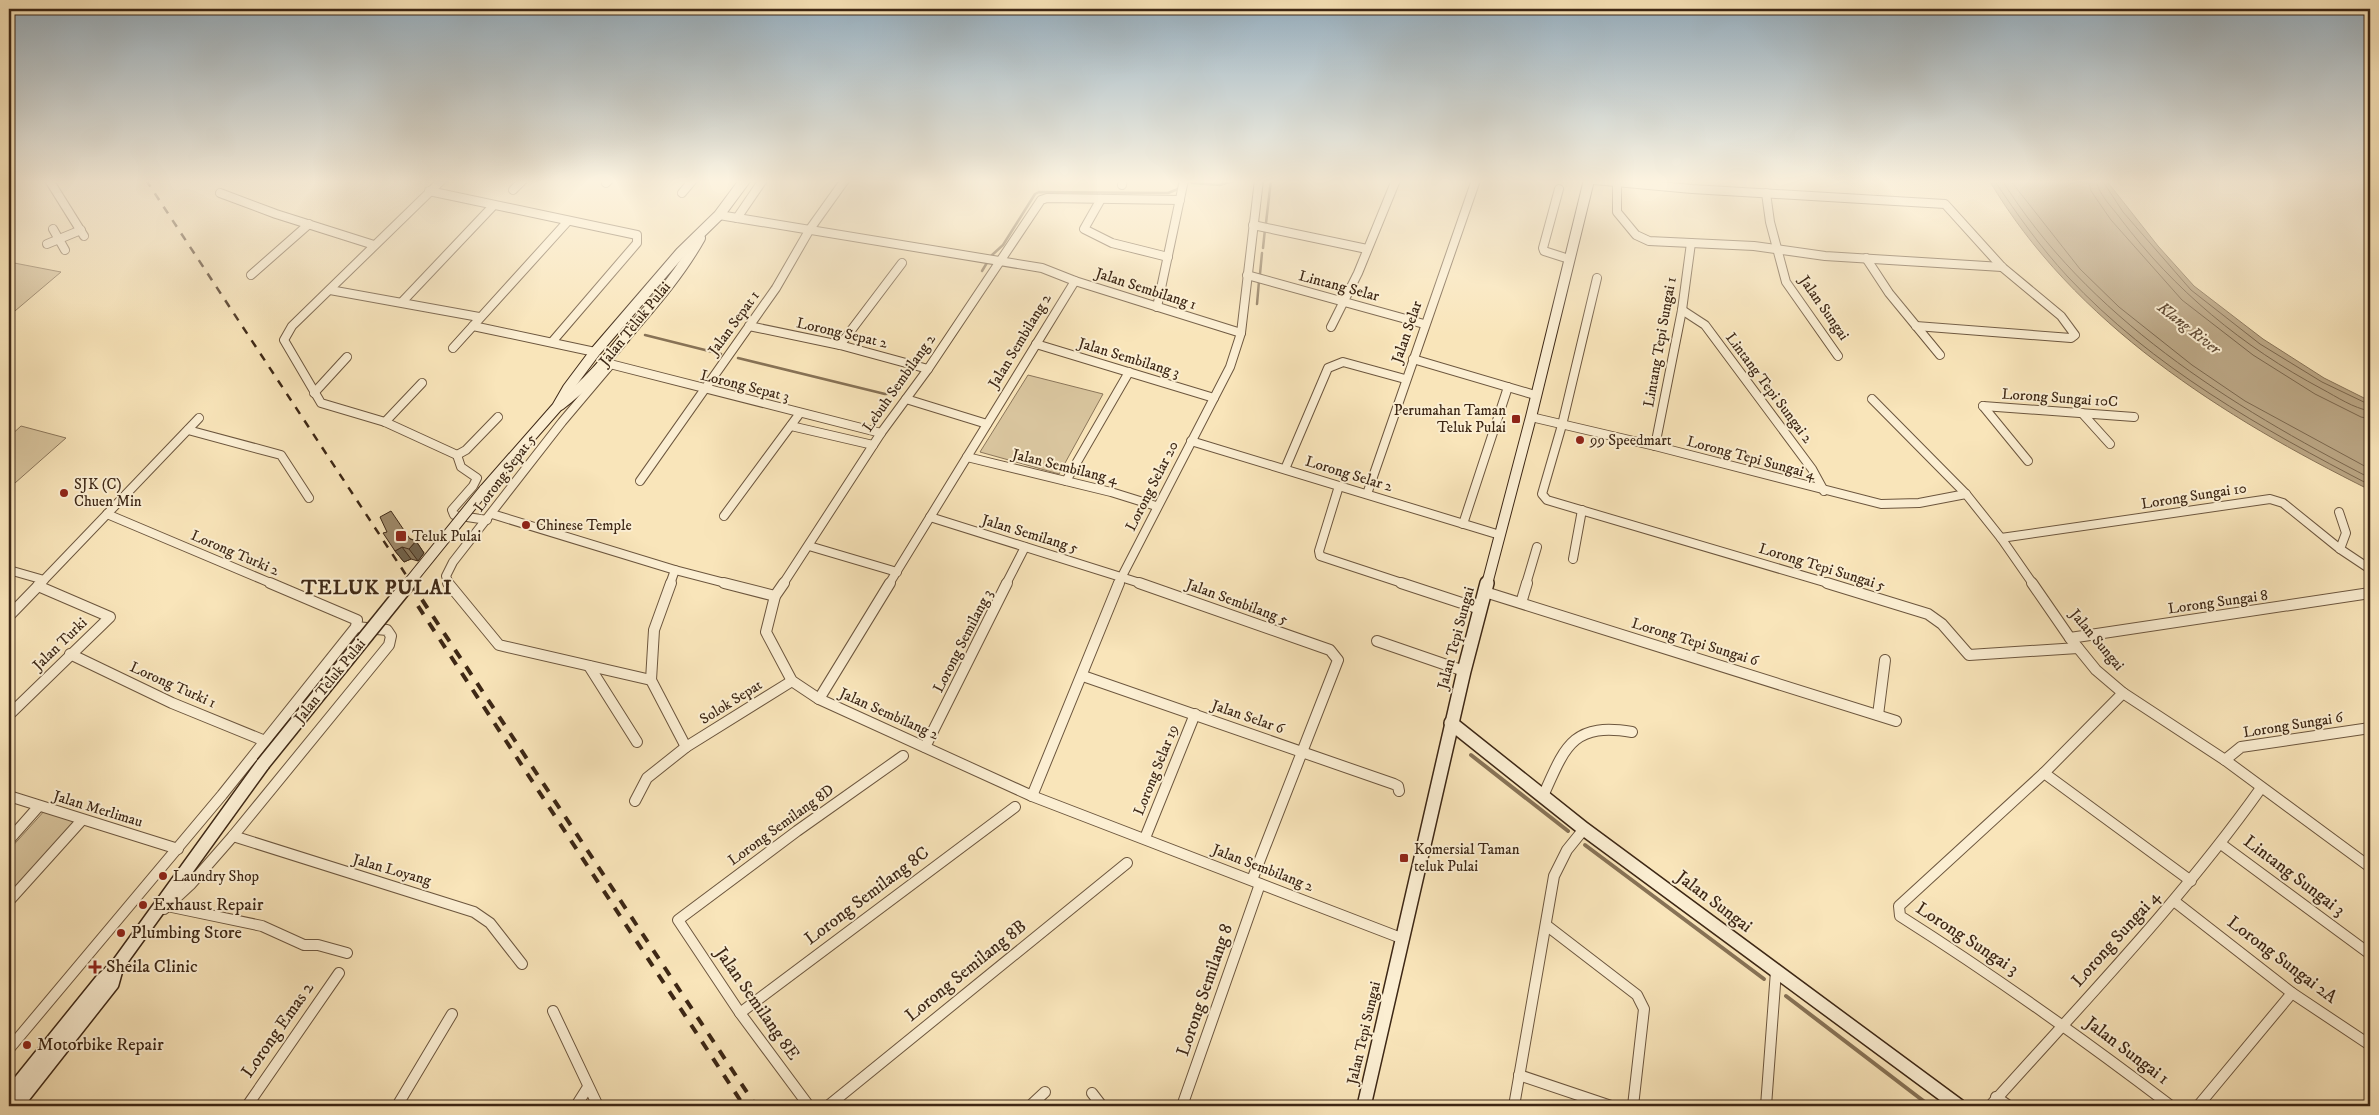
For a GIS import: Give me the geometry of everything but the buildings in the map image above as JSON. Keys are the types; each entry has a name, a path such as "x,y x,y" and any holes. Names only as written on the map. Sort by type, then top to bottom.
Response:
{"main road":[{"name":"Jalan Teluk Pulai","path":"557,407 581,390 607,363 692,254 703,232"},
{"name":"Jalan Teluk Pulai","path":"9,1095 101,980 117,966 263,764 484,490 557,407 568,388 595,352 680,252 703,232"},
{"name":"Jalan Tepi Sungai","path":"1364,1106 1451,723 1530,418 1576,232"},
{"path":"614,330 653,289 663,284 668,286"},
{"name":"Jalan Sungai","path":"1451,723 1584,829 1959,1106"},
{"name":"Jalan Teluk Pulai","path":"16,1106 112,984 117,966"},
{"path":"9,1087 31,1066"}],"street":[{"path":"55,232 65,250"},
{"path":"47,244 81,232"},
{"path":"251,275 299,232"},
{"path":"333,232 374,245"},
{"path":"387,232 292,326 284,340 321,403 385,422 457,456 461,467 477,478 473,486 452,510 454,515 490,517 674,570 775,596"},
{"path":"402,302 468,232"},
{"path":"454,348 479,317 558,232"},
{"path":"552,342 637,243 638,235 623,232"},
{"name":"Jalan Sepat 1","path":"640,481 776,288 808,232"},
{"name":"Jalan Sembilang 1","path":"829,232 1042,268 1075,281 1241,333"},
{"name":"Lebuh Sembilang 2","path":"819,699 792,681 766,632 775,596 881,433 928,368 1020,232"},
{"path":"1087,232 1100,239 1168,257"},
{"path":"1157,307 1173,232"},
{"name":"Lorong Selar 20","path":"1032,796 1121,577 1156,506 1230,367 1241,333 1252,232"},
{"path":"1286,232 1367,249"},
{"path":"1331,327 1346,302 1374,232"},
{"name":"Jalan Selar","path":"1367,494 1405,378 1457,232"},
{"path":"1547,232 1543,248 1544,251 1569,258"},
{"path":"1634,232 1648,241 1754,246 1776,250 1866,258 2002,267"},
{"path":"1773,232 1776,250"},
{"path":"1916,326 2074,337 2075,335 2068,324 2002,267 1970,232"},
{"name":"Lintang Tepi Sungai 1","path":"1655,446 1682,310 1691,243"},
{"name":"Jalan Sungai","path":"1776,250 1786,282 1838,356"},
{"path":"1866,258 1888,293 1940,355"},
{"path":"840,345 902,263"},
{"name":"Lintang Selar","path":"1247,275 1424,324"},
{"path":"1562,425 1597,278"},
{"name":"Jalan Sembilang 2","path":"1075,281 819,699 870,724 1032,796 1401,938"},
{"path":"330,290 479,317"},
{"name":"Lintang Tepi Sungai 2","path":"1682,310 1705,325 1812,469 1824,491"},
{"path":"473,326 595,352"},
{"name":"Lorong Sepat 2","path":"749,326 840,345 928,368"},
{"name":"Jalan Sembilang 3","path":"1036,344 1214,398"},
{"path":"314,392 347,357"},
{"path":"1413,359 1535,395"},
{"path":"1285,469 1328,368 1343,362 1405,378"},
{"name":"Lorong Sepat 3","path":"607,363 881,433"},
{"name":"Lorong Sepat 5","path":"607,363 490,517 453,562 446,576 452,591 499,644 651,680"},
{"path":"1066,481 1129,372"},
{"path":"385,422 422,384"},
{"path":"1463,524 1508,386"},
{"path":"906,399 987,424"},
{"name":"Jalan Sungai","path":"1872,399 1966,494 2001,538 2070,638 2096,670 2123,694 2226,760 2261,788 2370,867"},
{"name":"Lorong Sungai 10C","path":"2028,461 1983,406 2134,417"},
{"path":"724,516 800,413"},
{"path":"2082,413 2110,444"},
{"path":"457,456 466,450 498,417"},
{"path":"9,616 199,418"},
{"name":"Lorong Tepi Sungai 4","path":"1530,418 1655,446 1824,491 1892,505 1966,494"},
{"name":"Lorong Tepi Sungai 5","path":"1562,425 1542,494 1547,500 1694,542 1928,614 1942,624 1969,655 2078,648"},
{"path":"791,426 873,445"},
{"path":"188,430 281,455 309,498"},
{"name":"Lorong Selar 2","path":"1191,441 1500,535"},
{"name":"Jalan Sembilang 4","path":"967,457 1066,481 1156,506"},
{"path":"1339,486 1318,551 1320,556 1480,609"},
{"name":"Lorong Sungai 10","path":"2001,538 2270,499 2283,503 2340,549 2370,569"},
{"path":"1573,559 1582,510"},
{"path":"2339,512 2345,522 2346,533 2340,549"},
{"name":"Lorong Turki 2","path":"107,514 352,617 357,620 356,627"},
{"name":"Jalan Semilang 5","path":"930,517 1121,577"},
{"path":"809,546 897,572"},
{"name":"Lorong Semilang 3","path":"925,747 1025,547"},
{"path":"1521,603 1537,547"},
{"path":"9,570 41,583"},
{"path":"674,570 654,630 651,680 686,747"},
{"name":"Jalan Sembilang 5","path":"1121,577 1330,650 1338,660"},
{"name":"Jalan Turki","path":"9,715 110,617 41,583"},
{"name":"Lorong Tepi Sungai 6","path":"1485,592 1896,721"},
{"name":"Lorong Sungai 8","path":"2070,638 2370,593"},
{"path":"9,1049 178,848 356,627 387,630 391,636 389,645 233,836 191,884 146,926"},
{"path":"1377,641 1464,671"},
{"name":"Lorong Turki 1","path":"70,654 172,704 265,741"},
{"name":"Lorong Semilang 8","path":"1182,1106 1256,882 1302,752 1338,660"},
{"path":"1878,715 1885,660"},
{"path":"589,666 637,742"},
{"name":"Jalan Selar 6","path":"1082,676 1394,784 1398,786 1399,791"},
{"name":"Solok Sepat","path":"635,801 647,778 686,747 792,681"},
{"name":"Lorong Sungai 3","path":"2062,1024 1977,965 1900,916 1898,910 1906,900 2044,773 2123,694"},
{"name":"Lorong Selar 19","path":"1145,838 1195,714"},
{"path":"1543,796 1563,753 1576,738 1592,729 1603,727 1632,732"},
{"name":"Lorong Sungai 6","path":"2226,760 2242,747 2272,741 2370,728"},
{"name":"Lorong Semilang 8D","path":"678,920 903,756"},
{"path":"2044,773 2191,880"},
{"name":"Lorong Sungai 4","path":"1993,1102 2174,901 2222,844 2261,788"},
{"name":"Jalan Merlimau","path":"9,796 178,848"},
{"path":"9,840 39,806"},
{"name":"Lorong Semilang 8C","path":"740,1013 1015,807"},
{"path":"9,901 82,820"},
{"path":"1514,1106 1554,876 1567,850 1584,829"},
{"name":"Jalan Loyang","path":"233,836 454,904 474,912 490,923 522,964"},
{"name":"Lintang Sungai 3","path":"2222,844 2370,954"},
{"name":"Lorong Semilang 8B","path":"828,1106 1127,863"},
{"name":"Lorong Sungai 2A","path":"2174,901 2292,993 2370,1045"},
{"path":"167,906 262,926 304,945 318,946 347,953"},
{"name":"Jalan Semilang 8E","path":"678,920 740,1013 809,1106"},
{"path":"1546,925 1637,995 1642,1002 1644,1010 1633,1106"},
{"path":"1766,1106 1776,971"},
{"name":"Lorong Emas 2","path":"247,1106 339,973"},
{"path":"2198,1106 2292,993"},
{"path":"553,1011 598,1106"},
{"path":"398,1106 452,1014"},
{"name":"Jalan Sungai 1","path":"2062,1024 2171,1106"},
{"path":"1520,1075 1610,1106"},
{"path":"576,1106 588,1087"},
{"path":"1030,1106 1045,1092"},
{"path":"1092,1093 1102,1106"},
{"path":"1993,1102 2008,1106"}],"shaded area":[{"path":"9,262 61,272 9,316"},
{"path":"1028,375 1103,394 1059,474 980,452"},
{"path":"21,426 66,438 15,483 9,481 9,437"},
{"path":"46,809 81,817 9,898 9,850"}],"water":[{"name":"Klang River","path":"2024,232 2147,232 2194,286 2263,339 2324,378 2370,401 2370,490 2260,431 2207,398 2156,362 2108,322 2064,279"}],"waterway":[{"path":"991,256 1003,245 1011,232"},
{"path":"1263,248 1265,232"},
{"path":"1260,274 1262,253"},
{"path":"982,271 988,261"},
{"path":"1257,304 1259,281"},
{"path":"645,335 721,354"},
{"path":"738,358 885,394 897,393 912,371"},
{"path":"1471,755 1568,831"},
{"path":"1585,845 1764,979"},
{"path":"1786,996 1930,1106"}],"railway":[{"path":"180,232 412,584"},
{"path":"411,583 756,1106"},
{"path":"418,606 744,1106"}],"place":[{"name":"Perumahan Taman Teluk Pulai","path":"1516,419"},
{"name":"99 Speedmart","path":"1580,440"},
{"name":"SJK (C) Chuen Min","path":"64,493"},
{"name":"Chinese Temple","path":"526,525"},
{"name":"Teluk Pulai","path":"401,536"},
{"name":"Komersial Taman teluk Pulai","path":"1404,858"},
{"name":"Laundry Shop","path":"163,876"},
{"name":"Exhaust Repair","path":"143,905"},
{"name":"Plumbing Store","path":"121,933"},
{"name":"Sheila Clinic","path":"95,967"},
{"name":"Motorbike Repair","path":"27,1045"}],"district":[{"name":"TELUK PULAI","path":"377,588"}]}
